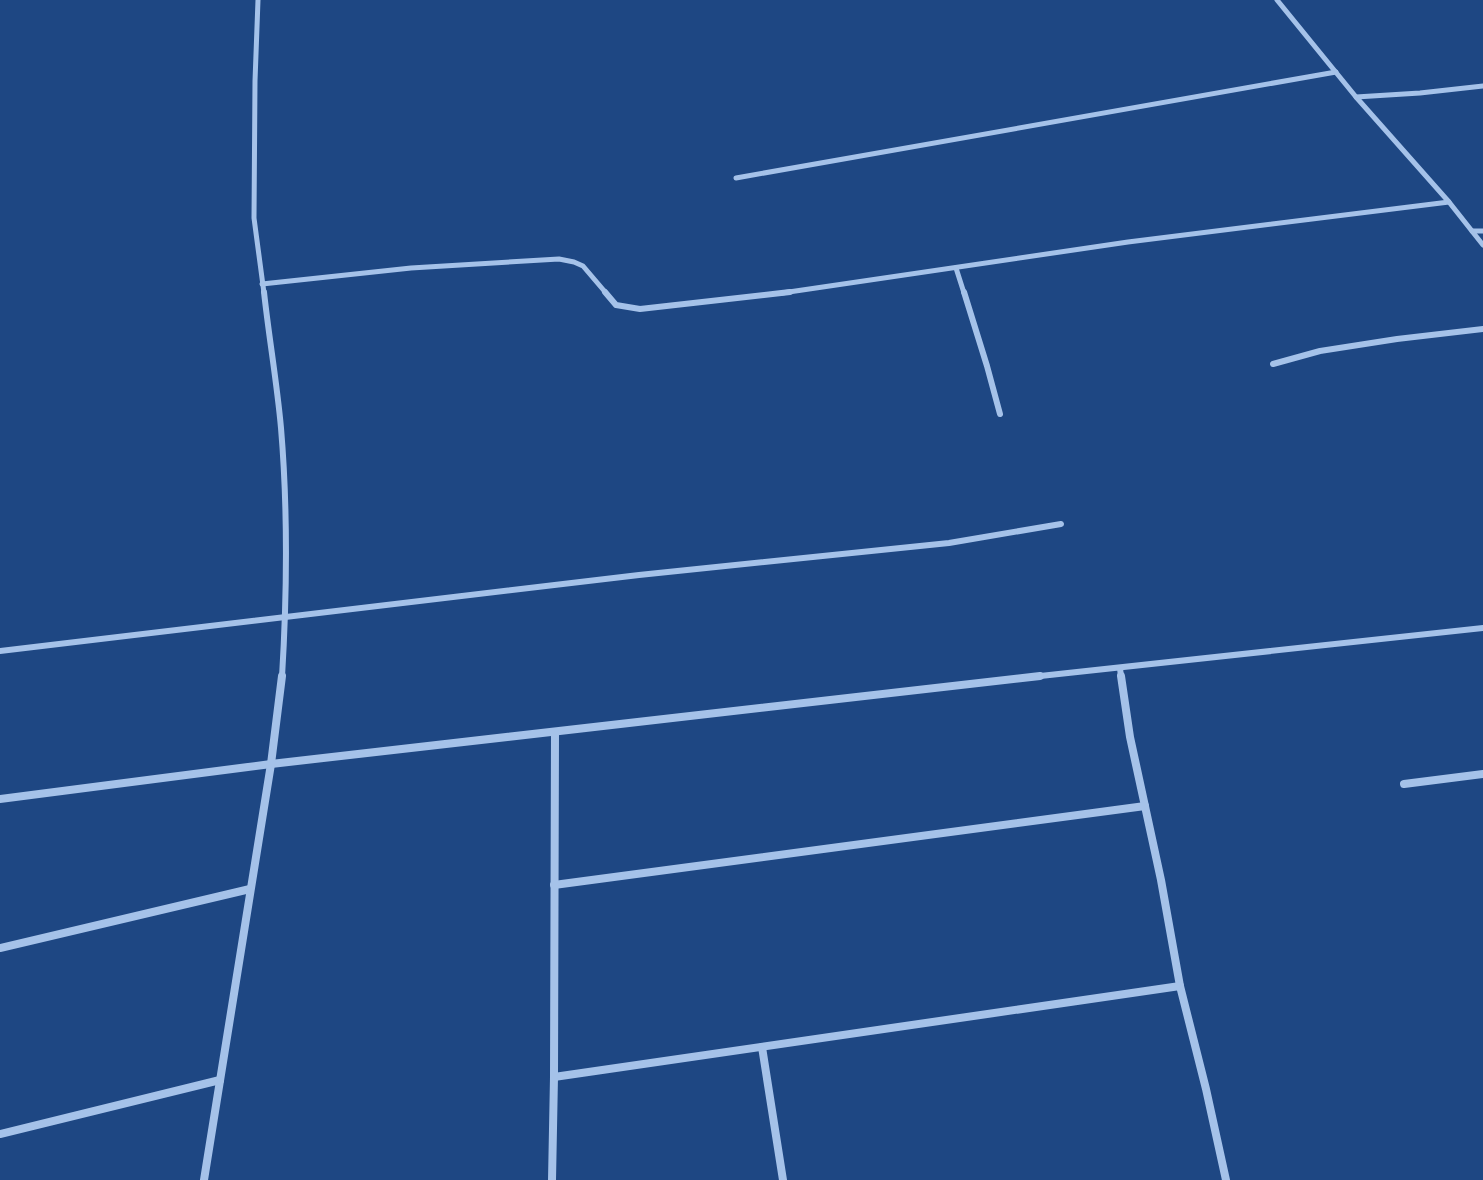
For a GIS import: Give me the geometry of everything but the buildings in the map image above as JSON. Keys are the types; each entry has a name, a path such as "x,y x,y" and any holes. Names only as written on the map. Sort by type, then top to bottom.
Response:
{"street":[{"path":"204,1180 281,693 286,514 281,428 254,218 255,81 258,0"},
{"path":"1277,0 1356,96 1449,202 1483,245"},
{"path":"736,178 1336,72"},
{"path":"1356,96 1420,93 1483,86"},
{"path":"262,284 411,268 559,259 583,266 616,305 640,309 717,302 1085,248 1449,202"},
{"path":"1472,231 1483,231"},
{"path":"956,268 987,366 1000,414"},
{"path":"1273,364 1320,351 1397,339 1483,329"},
{"path":"0,651 647,574 949,543 1062,524"},
{"path":"0,799 270,764 1483,628"},
{"path":"1120,668 1130,737 1180,986 1206,1089 1226,1180"},
{"path":"552,1180 554,1077 555,732"},
{"path":"1404,784 1483,774"},
{"path":"554,885 1145,806"},
{"path":"0,948 250,889"},
{"path":"554,1077 1180,986"},
{"path":"762,1047 783,1180"},
{"path":"0,1134 220,1080"}]}
